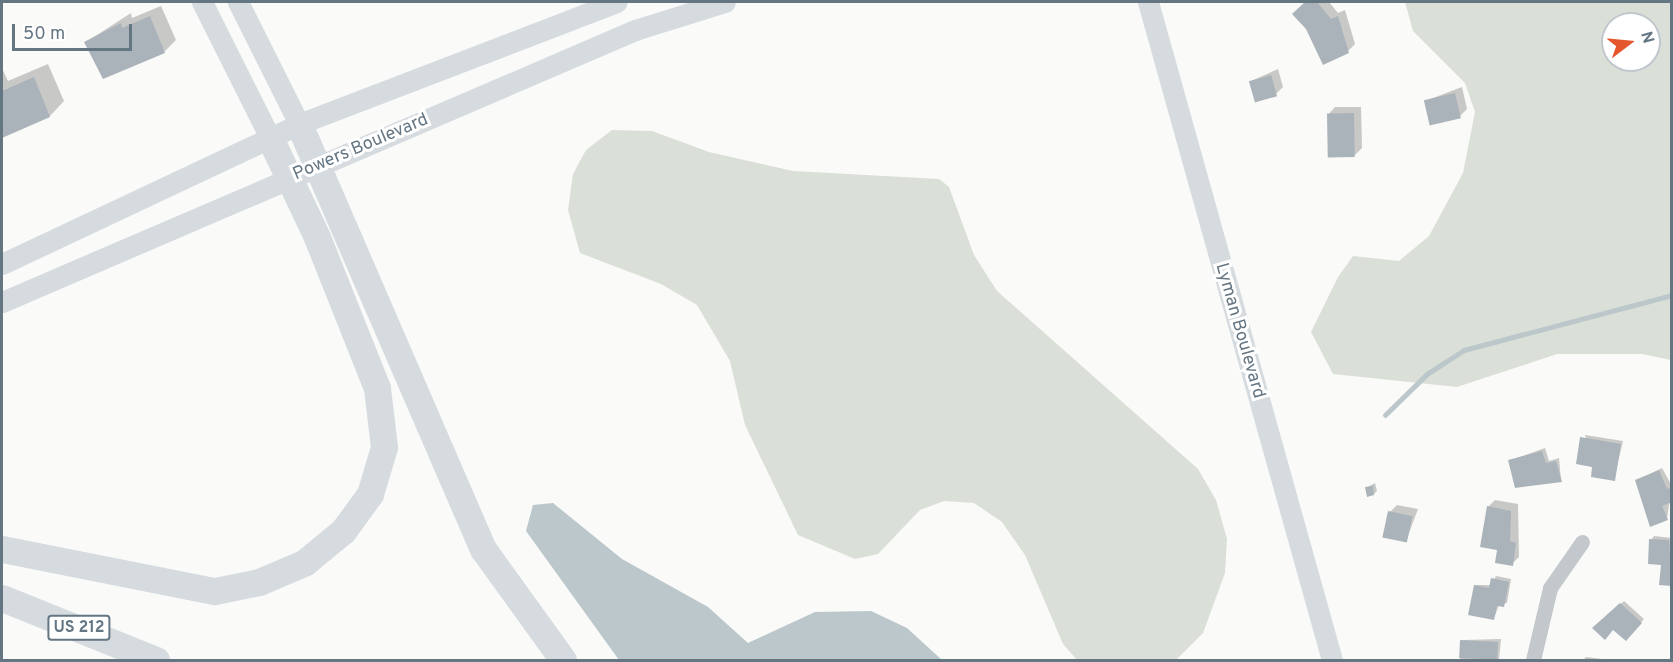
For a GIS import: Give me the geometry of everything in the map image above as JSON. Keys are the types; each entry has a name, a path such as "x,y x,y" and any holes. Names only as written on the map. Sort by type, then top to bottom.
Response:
{"highway":[{"path":"299,124 483,549 563,660"},
{"path":"2,549 215,591 259,582 304,563 343,531 370,494 384,447 377,388 291,178 270,138"},
{"name":"US 212","path":"2,597 156,660"}],"main road":[{"path":"202,2 270,138"},
{"path":"238,2 299,124"},
{"path":"2,264 299,124 616,2"},
{"name":"Powers Boulevard","path":"2,302 291,178 318,169 635,30 724,2"},
{"name":"Lyman Boulevard","path":"1148,2 1332,660"}],"street":[{"path":"1533,660 1550,588 1582,542"}],"shaded area":[{"path":"1405,2 1671,2 1671,360 1642,354 1557,354 1457,387 1333,374 1311,332 1338,277 1353,256 1399,261 1429,236 1463,173 1475,112 1465,83 1413,31"},
{"path":"612,130 652,131 709,152 793,171 939,179 949,187 974,255 997,291 1198,469 1216,500 1227,539 1225,573 1203,633 1176,660 1077,660 1063,644 1025,555 1002,522 974,503 944,501 920,510 878,554 855,559 798,535 745,425 730,361 697,305 661,284 580,253 568,210 573,174 586,150"},
{"path":"553,503 622,559 708,607 748,643 815,612 871,611 907,628 942,660 619,660 526,531 533,505"}],"building":[{"path":"1305,2 1317,2 1331,19 1338,16 1349,53 1323,65 1306,29 1292,14"},
{"path":"150,16 165,53 103,79 84,42 121,23 122,28"},
{"path":"1271,75 1277,96 1255,102 1249,81"},
{"path":"34,77 50,117 2,138 2,91"},
{"path":"1455,93 1461,118 1430,126 1424,100"},
{"path":"1327,113 1354,113 1355,157 1328,157"},
{"path":"1580,437 1621,444 1615,481 1591,477 1592,467 1576,464"},
{"path":"1542,451 1546,463 1556,461 1562,482 1515,488 1508,460"},
{"path":"1659,470 1667,489 1672,487 1672,502 1662,506 1668,520 1650,527 1635,480"},
{"path":"1373,486 1374,495 1367,497 1365,487"},
{"path":"1487,506 1511,511 1510,541 1516,543 1513,566 1495,563 1497,550 1480,547"},
{"path":"1388,511 1412,516 1407,543 1382,537"},
{"path":"1649,539 1669,540 1672,586 1659,585 1661,565 1648,564"},
{"path":"1491,578 1509,582 1504,607 1497,606 1494,620 1468,615 1474,585 1489,588"},
{"path":"1620,603 1642,623 1626,641 1613,630 1605,640 1592,628"},
{"path":"1460,640 1498,642 1497,660 1459,658"}],"waterway":[{"path":"1385,415 1427,374 1464,350 1672,295"}]}
